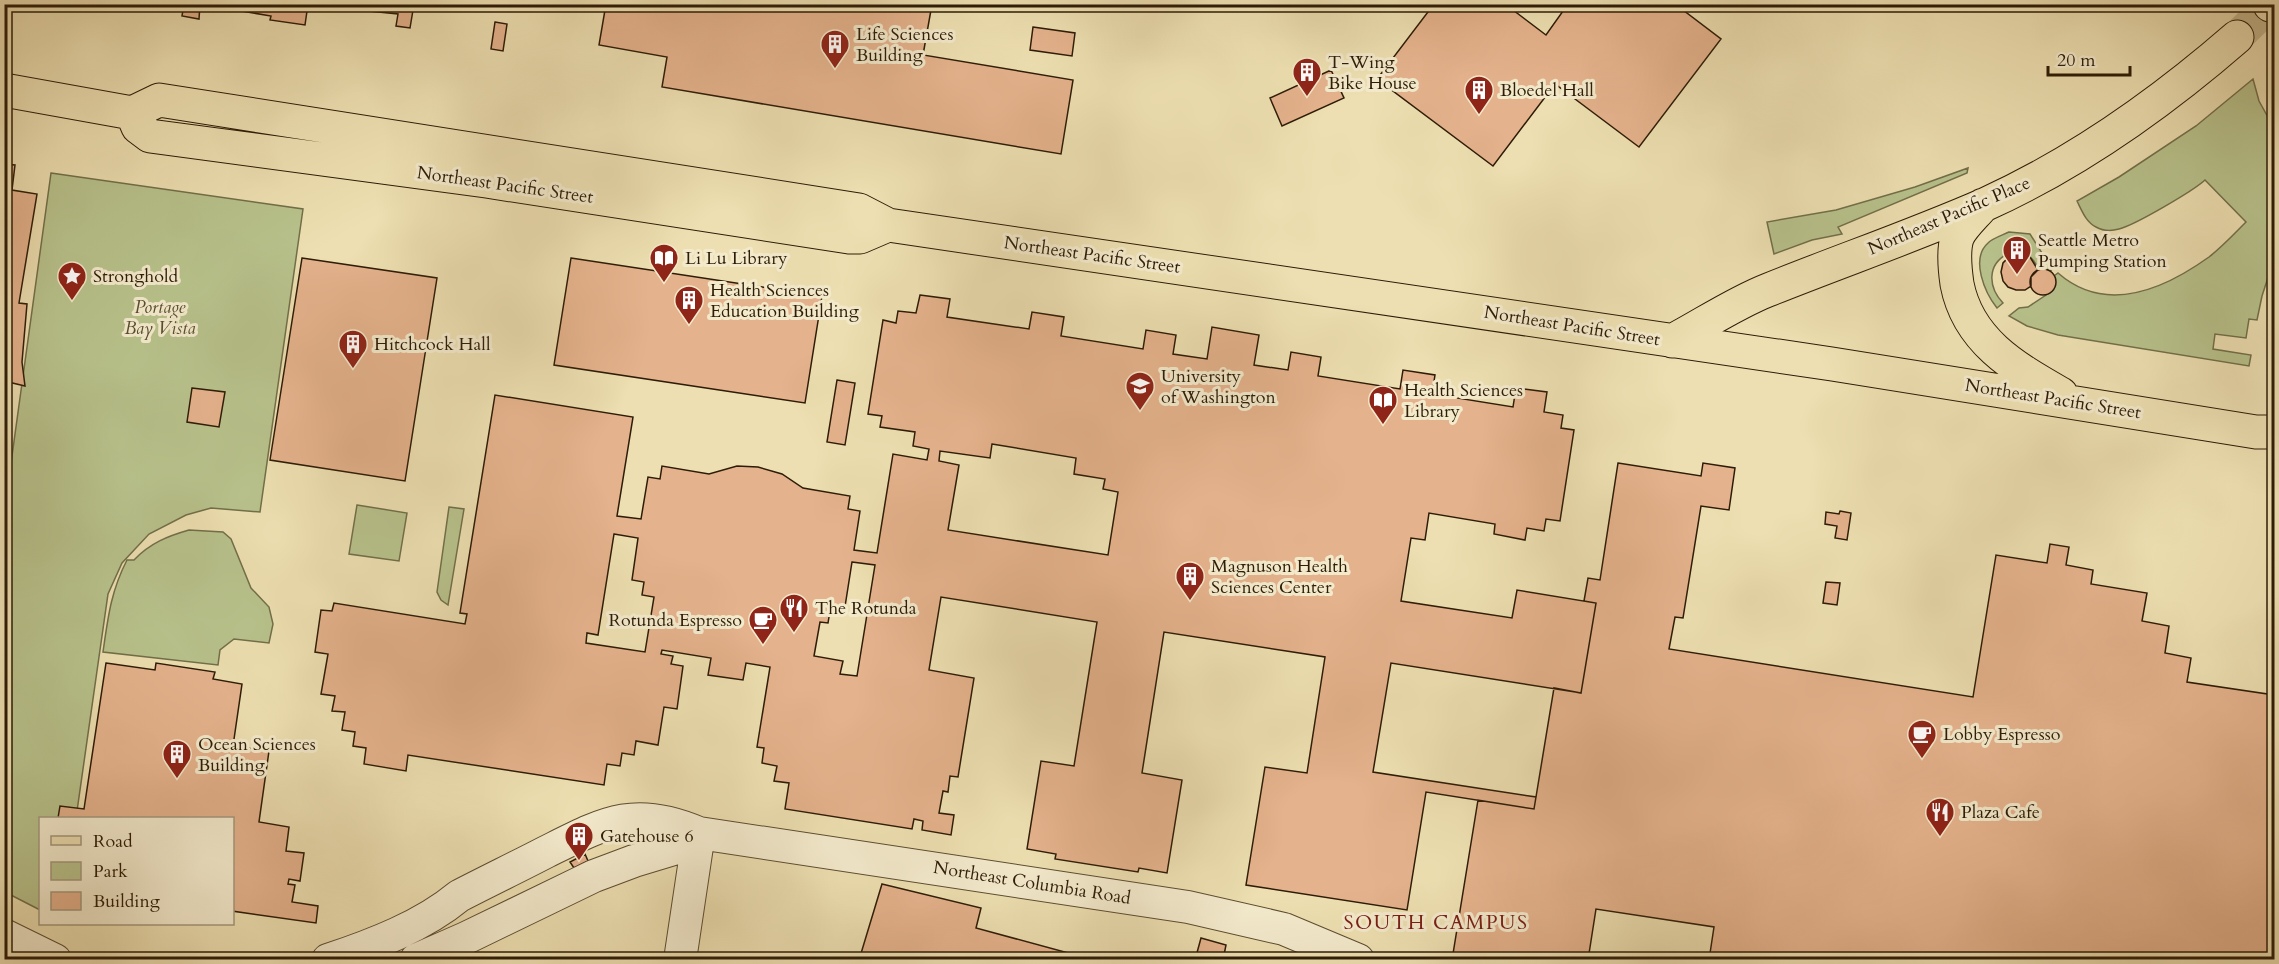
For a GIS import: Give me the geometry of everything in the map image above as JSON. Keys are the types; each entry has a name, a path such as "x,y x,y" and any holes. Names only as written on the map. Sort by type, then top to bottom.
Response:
{"main road":[{"name":"Northeast Pacific Place","path":"1672,341 1766,291 1984,205 2037,179 2113,134 2175,90 2236,37"},
{"name":"Northeast Pacific Street","path":"4,90 132,113 138,127 150,136 486,181 849,237 860,237 888,225 1941,381 2268,434"},
{"path":"1984,205 1958,236 1956,276 1967,314 1986,342 2016,366 2078,404"}],"street":[{"name":"Northeast Columbia Road","path":"328,960 376,942 440,912 459,896 598,826 617,821 655,819 674,822 699,833 1188,907 1284,929 1358,960"},
{"path":"431,956 594,876 677,848 699,833"},
{"path":"680,960 699,833"},
{"path":"4,935 54,960"}],"green space":[{"path":"2274,32 2274,87 2269,61 2269,34"},
{"path":"2253,79 2259,101 2274,128 2274,259 2257,320 2249,319 2246,338 2215,334 2213,349 2251,355 2249,366 2058,335 2027,326 2009,316 2019,308 2028,307 2052,291 2055,285 2054,276 2058,273 2076,286 2095,293 2115,295 2134,293 2154,288 2191,269 2228,240 2246,222 2205,180 2150,215 2116,230 2105,230 2093,225 2077,201 2119,177 2196,126"},
{"path":"1968,168 1967,173 1838,227 1842,234 1812,240 1774,254 1767,222 1836,210 1915,187"},
{"name":"Portage Bay Vista","path":"51,173 303,209 260,512 211,508 186,515 149,534 122,563 108,594 76,817 39,817 39,909 5,892 4,514"},
{"path":"2009,232 2030,234 2052,269 2050,272 2046,269 2038,270 2029,257 2007,254 2000,259 1993,270 1994,290 2003,303 1997,308 1984,285 1980,258 1988,243"},
{"path":"357,505 407,513 399,561 349,554"},
{"path":"449,507 464,509 448,605 441,600 437,592"},
{"path":"189,530 223,532 231,539 251,588 269,607 273,624 269,643 234,639 220,650 218,665 103,652 114,594 127,560 134,560 146,549 160,541"}],"building":[{"path":"184,4 200,4 199,19 182,16"},
{"path":"200,4 308,4 305,25 270,20 271,16"},
{"path":"370,4 414,4 410,28 396,26 398,14 369,11"},
{"name":"Life Sciences Building","path":"606,4 921,4 921,9 931,10 923,55 1073,80 1061,154 662,87 667,57 599,45"},
{"name":"Bloedel Hall","path":"1434,4 1505,4 1546,35 1568,4 1675,4 1721,39 1639,147 1555,84 1493,166 1377,79"},
{"path":"495,22 507,24 503,51 491,49"},
{"path":"1033,27 1075,33 1072,56 1030,50"},
{"name":"T-Wing Bike House","path":"1331,70 1344,98 1282,126 1270,98"},
{"path":"4,164 15,165 12,190 37,194 19,303 27,304 22,362 25,386 8,382 4,400"},
{"name":"Seattle Metro Pumping Station","path":"2016,254 2030,257 2038,270 2031,277 2031,286 2025,290 2008,287 2003,281 2001,272 2003,263"},
{"name":"Hitchcock Hall","path":"302,258 437,278 405,481 270,460"},
{"name":"Health Sciences Education Building","path":"571,258 822,296 805,403 554,365"},
{"path":"2043,269 2052,273 2056,282 2052,291 2043,295 2034,291 2030,282 2034,273"},
{"name":"Magnuson Health Sciences Center","path":"920,295 950,299 947,317 1029,329 1032,312 1064,317 1061,336 1143,349 1146,330 1176,335 1173,354 1207,359 1212,327 1259,335 1254,365 1288,370 1291,352 1321,357 1318,376 1400,389 1403,370 1435,375 1432,394 1513,407 1516,388 1547,392 1544,412 1563,415 1561,428 1574,430 1560,521 1546,519 1544,531 1527,528 1525,540 1494,534 1495,524 1429,513 1425,540 1411,538 1401,601 1512,618 1517,590 1596,603 1581,693 1391,663 1373,772 1536,797 1534,809 1426,792 1407,910 1246,885 1265,767 1307,773 1325,657 1164,632 1142,773 1182,780 1167,873 1139,868 1138,872 1055,859 1056,854 1027,849 1041,761 1074,766 1097,622 941,597 929,670 974,678 958,777 950,776 948,792 943,791 939,813 954,815 951,835 922,830 923,821 914,819 912,829 785,809 789,783 774,781 777,766 762,763 764,748 757,747 770,667 746,663 743,680 708,675 711,658 662,650 661,654 673,656 671,664 683,666 677,709 664,707 658,745 636,741 634,755 622,753 620,766 607,764 604,785 408,755 406,771 364,764 366,748 353,746 355,732 342,730 345,712 332,711 335,696 321,694 328,654 315,652 321,610 332,611 334,603 465,624 467,614 460,613 495,395 633,417 617,516 641,519 648,477 660,479 662,466 709,474 737,466 758,467 782,474 803,488 850,496 848,509 860,511 854,550 877,553 893,454 927,460 929,449 913,446 915,432 880,427 882,416 868,414 883,320 896,323 898,311 916,313","holes":["992,444 1076,458 1074,474 1105,479 1103,489 1118,492 1108,555 948,530 959,465 939,461 940,451 990,458","614,534 638,538 632,580 644,582 642,595 654,597 645,652 586,643 587,633 598,635","852,562 875,565 857,676 840,674 843,661 814,656 820,622 828,623 830,611 844,613"]},
{"path":"837,380 855,383 845,445 827,442"},
{"path":"192,388 225,392 219,427 187,422"},
{"path":"1618,463 1701,476 1703,463 1735,468 1729,510 1701,506 1683,618 1675,617 1669,649 1973,697 1996,555 2047,563 2050,544 2069,547 2066,565 2093,570 2091,584 2147,593 2142,621 2169,626 2165,653 2191,658 2187,682 2274,695 2274,960 1863,960 1851,958 1851,960 1709,960 1714,927 1596,909 1588,960 1452,960 1478,800 1534,809 1554,688 1581,693 1596,603 1584,601 1588,578 1600,580"},
{"path":"1840,511 1851,513 1847,540 1835,538 1837,526 1825,524 1826,512 1839,514"},
{"path":"1826,582 1840,583 1837,605 1823,603"},
{"name":"Ocean Sciences Building","path":"106,663 155,670 156,663 215,672 213,679 242,684 233,746 269,751 259,822 289,827 286,851 304,853 300,881 289,879 288,884 295,885 292,902 318,906 316,923 234,911 234,817 58,817 60,806 84,809"},
{"name":"Gatehouse 6","path":"585,854 588,861 574,868 570,862"},
{"path":"882,884 981,908 976,928 1094,960 859,960"},
{"path":"1201,938 1226,945 1223,960 1195,960"}],"tunnel":[{"path":"2237,37 2270,5"}],"place":[{"name":"Life Sciences Building","path":"835,70"},
{"name":"T-Wing Bike House","path":"1307,98"},
{"name":"Bloedel Hall","path":"1479,116"},
{"name":"Seattle Metro Pumping Station","path":"2017,276"},
{"name":"Li Lu Library","path":"664,284"},
{"name":"Stronghold","path":"72,302"},
{"name":"Health Sciences Education Building","path":"689,326"},
{"name":"Hitchcock Hall","path":"353,370"},
{"name":"University of Washington","path":"1140,412"},
{"name":"Health Sciences Library","path":"1383,426"},
{"name":"Magnuson Health Sciences Center","path":"1190,602"},
{"name":"The Rotunda","path":"794,634"},
{"name":"Rotunda Espresso","path":"763,646"},
{"name":"Lobby Espresso","path":"1922,760"},
{"name":"Ocean Sciences Building","path":"177,780"},
{"name":"Plaza Cafe","path":"1940,838"},
{"name":"Gatehouse 6","path":"579,862"}],"district":[{"name":"SOUTH CAMPUS","path":"1436,922"}]}
